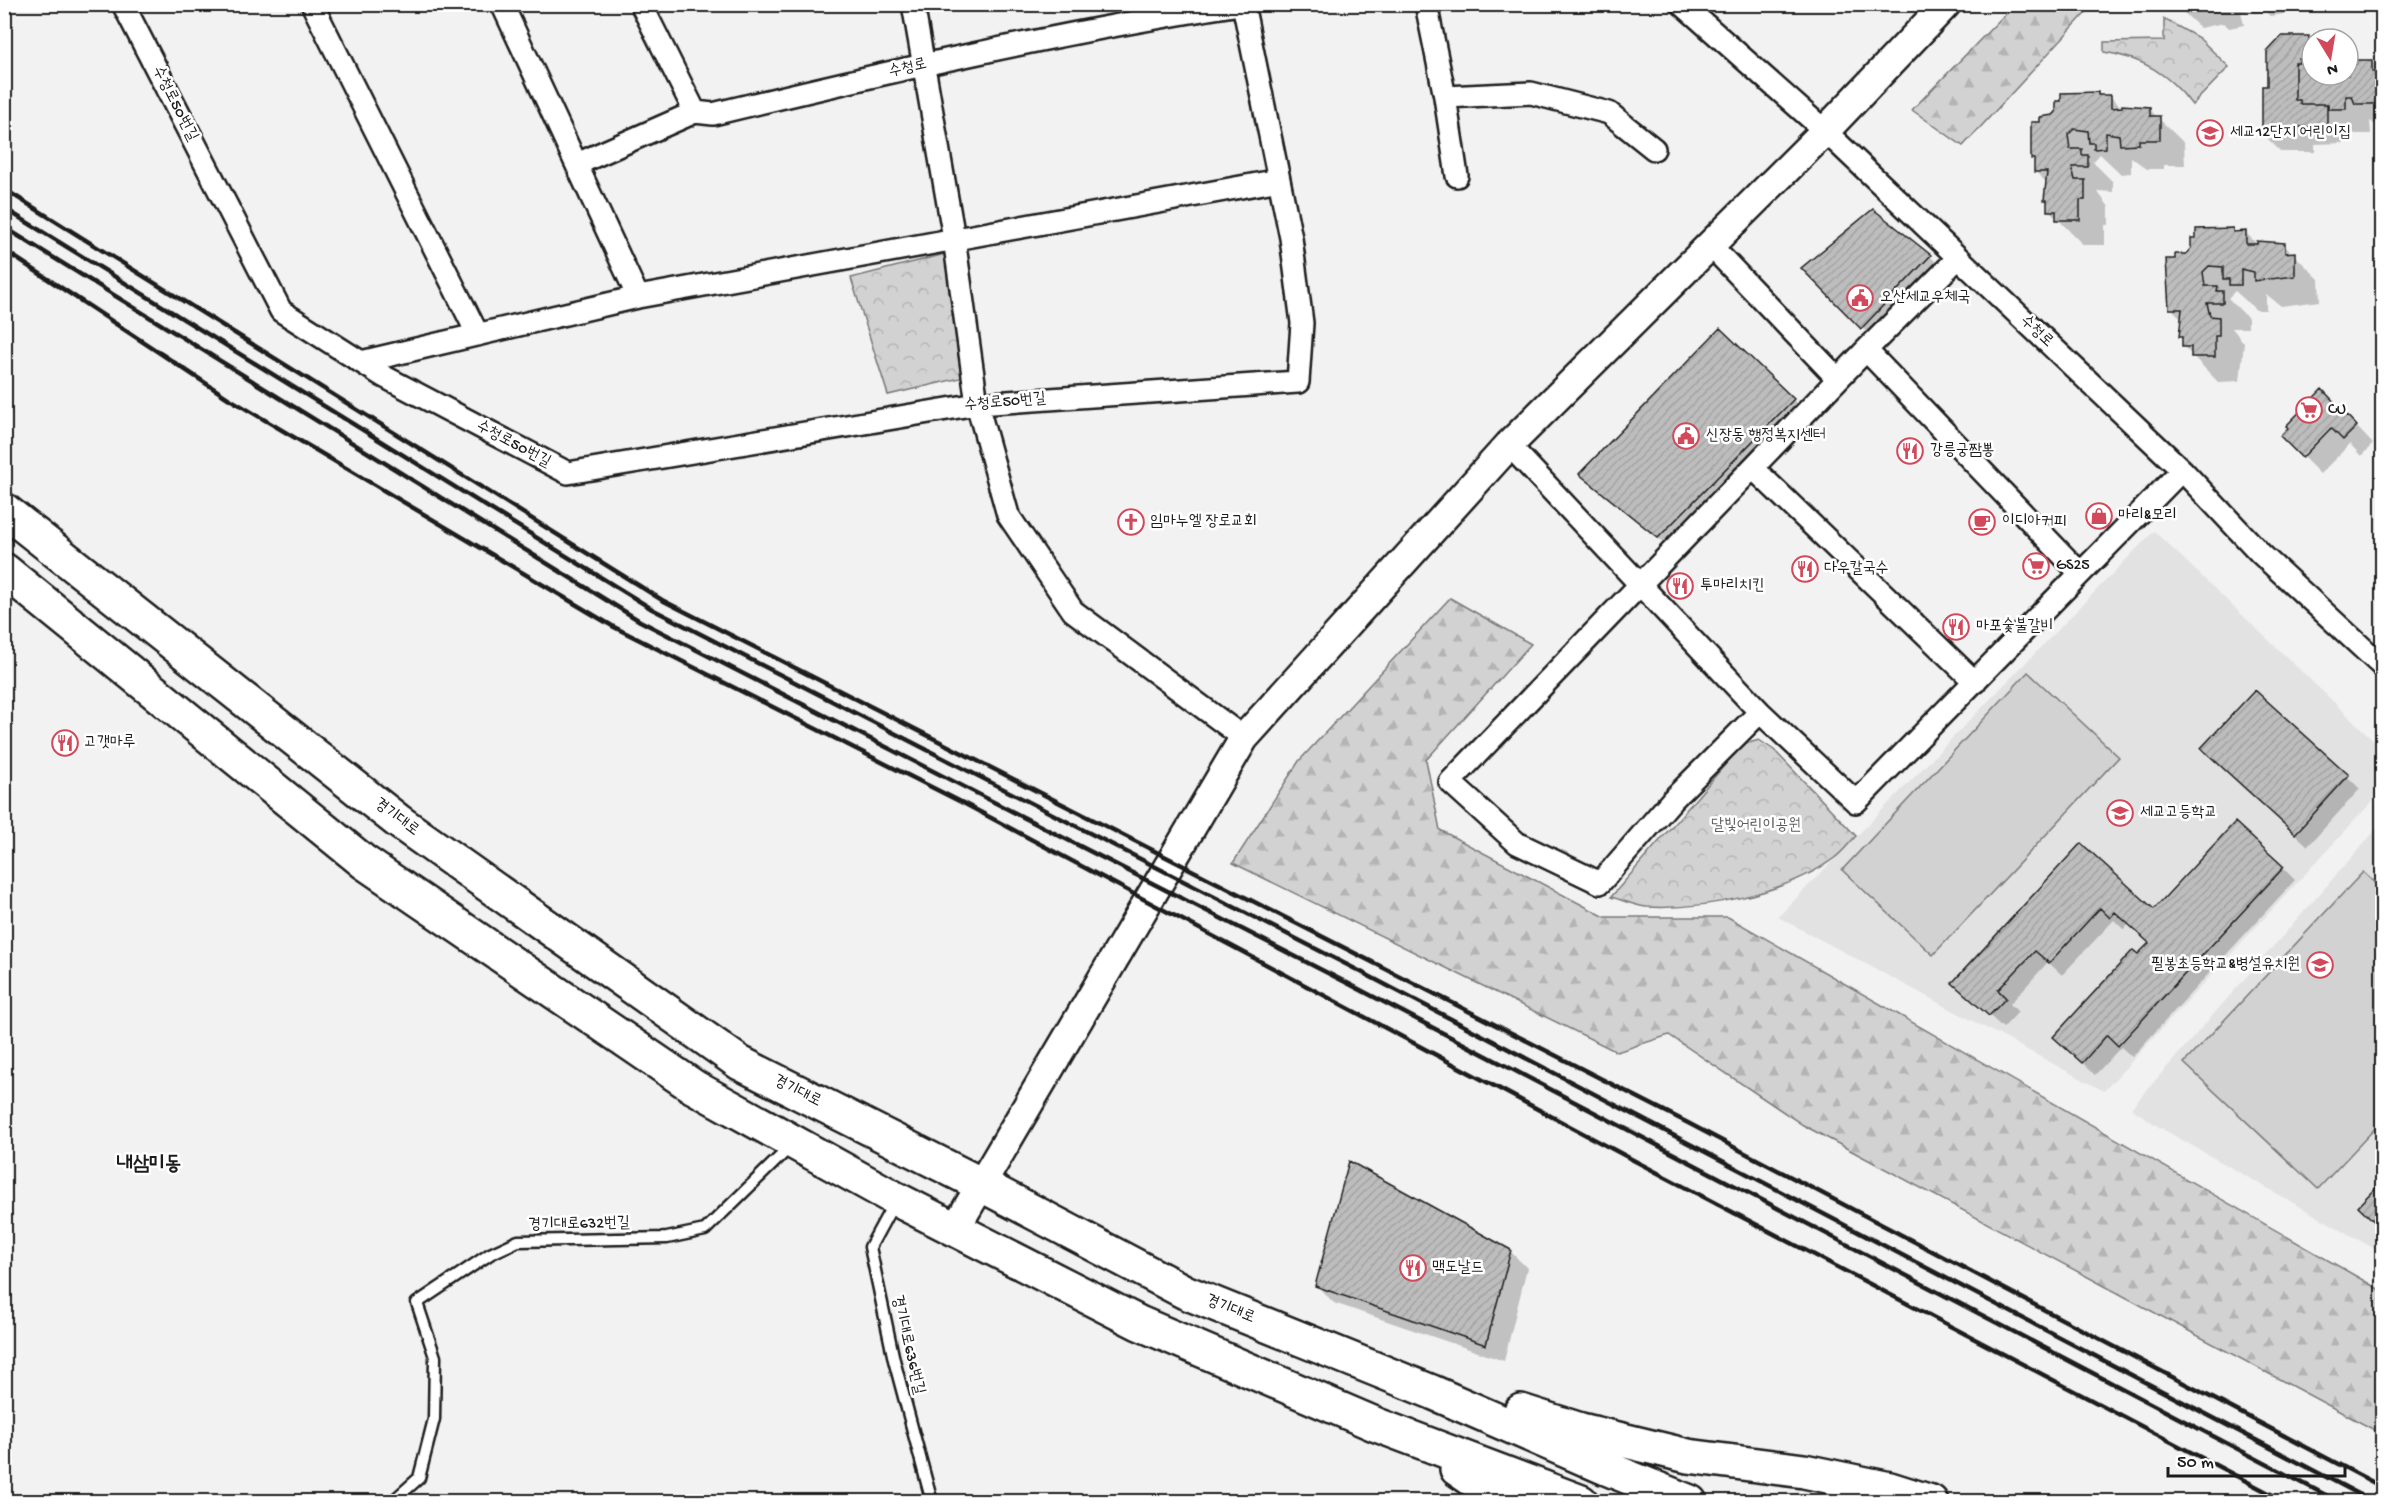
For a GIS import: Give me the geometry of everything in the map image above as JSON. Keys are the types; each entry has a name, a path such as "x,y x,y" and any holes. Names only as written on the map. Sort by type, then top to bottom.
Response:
{"main road":[{"name":"경기대로","path":"4,510 398,821 740,1063 982,1185 1185,1292 1432,1392 1690,1502"},
{"path":"4,570 364,862 694,1088 896,1199 1138,1323 1410,1437 1581,1502"},
{"path":"1432,1392 1494,1402 1581,1430 1688,1456 1804,1472 1890,1489 1931,1502"},
{"path":"1410,1437 1505,1502"}],"street":[{"name":"수청로50번길","path":"123,4 281,311 362,362 568,474 977,404 1298,382 1302,323 1291,238 1241,4"},
{"path":"312,4 478,335"},
{"path":"502,4 638,297"},
{"path":"577,164 695,112 641,4"},
{"path":"912,4 954,238 977,404 1008,515 1073,611 1244,738"},
{"name":"수청로","path":"695,112 712,114 924,65 1138,20 1241,4"},
{"path":"1426,4 1445,97 1457,176"},
{"name":"수청로","path":"1682,4 1825,130 2181,470 2261,554 2382,666"},
{"path":"955,1229 1244,738 1509,445 1825,130 1946,4"},
{"path":"1445,97 1531,93 1609,113 1654,149"},
{"path":"362,362 638,297 1279,180"},
{"path":"1710,245 1838,379"},
{"path":"1760,712 1673,799 1600,883 1517,843 1450,782 1866,350 1958,258"},
{"path":"1866,350 2079,572"},
{"path":"1509,445 1760,712 1856,802 2181,470"},
{"path":"1753,468 1975,681"}],"lane":[{"name":"경기대로632번길","path":"392,1502 419,1478 434,1419 435,1358 417,1303 490,1254 518,1241 667,1238 705,1230 795,1143"},
{"name":"경기대로636번길","path":"896,1199 870,1247 894,1360 932,1502"}],"shaded area":[{"name":"세교고등학교","path":"2154,531 2382,748 2382,791 2104,1091 1778,917"},
{"name":"필봉초등학교&병설유치원","path":"2382,823 2382,1253 2159,1127 2131,1108"}],"green space":[{"path":"2014,5 2093,5 1963,146 1912,110"},
{"path":"2164,19 2199,38 2229,67 2192,105 2174,84 2154,69 2131,58 2104,52 2104,42 2164,41"},
{"path":"953,252 973,375 888,395 851,278"},
{"path":"1450,598 1531,644 1426,760 1440,830 1605,917 1728,917 2382,1291 2382,1434 1803,1125 1669,1035 1617,1052 1233,863 1299,761"},
{"path":"2028,672 2119,757 1933,955 1842,870"},
{"name":"달빛어린이공원","path":"1759,740 1774,750 1856,836 1842,851 1814,871 1793,881 1769,890 1719,902 1694,906 1647,907 1611,897 1742,745"},
{"name":"필봉초등학교&병설유치원","path":"2363,872 2382,890 2382,1121 2318,1189 2184,1063"}],"building":[{"path":"2282,36 2300,36 2300,59 2299,63 2295,63 2295,100 2300,100 2300,104 2327,104 2327,127 2298,127 2298,135 2262,136 2262,86 2267,86 2267,52"},
{"path":"2299,59 2300,87 2360,87 2360,60 2372,60 2372,72 2382,72 2382,104 2355,104 2352,96 2346,96 2346,109 2328,109 2328,104 2300,104 2300,100 2295,100 2295,63 2299,63"},
{"path":"2098,92 2098,95 2111,95 2111,108 2122,107 2122,105 2150,107 2150,116 2160,116 2160,140 2139,140 2139,144 2120,145 2119,135 2106,133 2106,148 2094,149 2094,143 2089,143 2088,131 2074,129 2068,135 2070,149 2082,149 2082,155 2088,155 2088,167 2072,167 2075,180 2085,180 2085,200 2080,200 2080,220 2056,220 2056,211 2047,211 2047,200 2044,200 2047,172 2034,172 2034,159 2031,159 2031,122 2040,122 2040,117 2053,115 2056,112 2056,101 2061,101 2061,93"},
{"name":"오산세교우체국","path":"1873,209 1931,255 1861,329 1801,268"},
{"path":"2233,228 2233,232 2246,231 2246,244 2257,244 2257,241 2285,243 2285,253 2295,252 2295,276 2254,281 2254,272 2241,269 2241,285 2229,285 2229,279 2223,279 2223,267 2209,266 2203,272 2205,286 2218,286 2217,291 2223,291 2223,303 2207,303 2210,316 2219,317 2219,336 2215,336 2215,357 2191,357 2191,347 2182,347 2182,337 2179,337 2182,309 2169,309 2166,259 2175,259 2175,254 2186,254 2191,248 2191,238 2196,238 2196,229"},
{"name":"신장동 행정복지센터","path":"1720,328 1794,399 1658,538 1579,474"},
{"path":"2322,389 2357,426 2343,440 2331,428 2302,458 2280,436 2288,428 2286,426"},
{"path":"2255,690 2349,775 2295,834 2201,748"},
{"path":"2235,822 2284,867 2118,1046 2107,1035 2082,1063 2053,1037 2133,950 2138,954 2149,943 2115,912 2110,918 2100,908 2049,963 2035,951 1998,990 2006,998 1989,1016 1952,983 2081,843 2154,909"},
{"name":"맥도날드","path":"1349,1161 1511,1250 1486,1345 1315,1286"},
{"path":"2382,1181 2382,1229 2358,1206"}],"railway":[{"path":"4,189 662,600 1688,1123 2382,1487"},
{"path":"4,208 652,609 1367,975 2374,1502"},
{"path":"4,227 640,621 1355,987 2339,1502"},
{"path":"4,250 228,398 614,627 965,804 1635,1161 2286,1502"}],"place":[{"name":"세교12단지 어린이집","path":"2210,133"},
{"name":"오산세교우체국","path":"1860,298"},
{"name":"CU","path":"2309,410"},
{"name":"신장동 행정복지센터","path":"1686,436"},
{"name":"강릉궁짬뽕","path":"1910,451"},
{"name":"마리&모리","path":"2099,516"},
{"name":"임마누엘 장로교회","path":"1131,522"},
{"name":"이디아커피","path":"1982,522"},
{"name":"GS25","path":"2036,566"},
{"name":"다우칼국수","path":"1805,569"},
{"name":"투마리치킨","path":"1680,586"},
{"name":"마포숯불갈비","path":"1956,627"},
{"name":"고갯마루","path":"65,743"},
{"name":"세교고등학교","path":"2120,813"},
{"name":"필봉초등학교&병설유치원","path":"2320,965"},
{"name":"맥도날드","path":"1413,1268"}],"district":[{"name":"내삼미동","path":"149,1165"}]}
